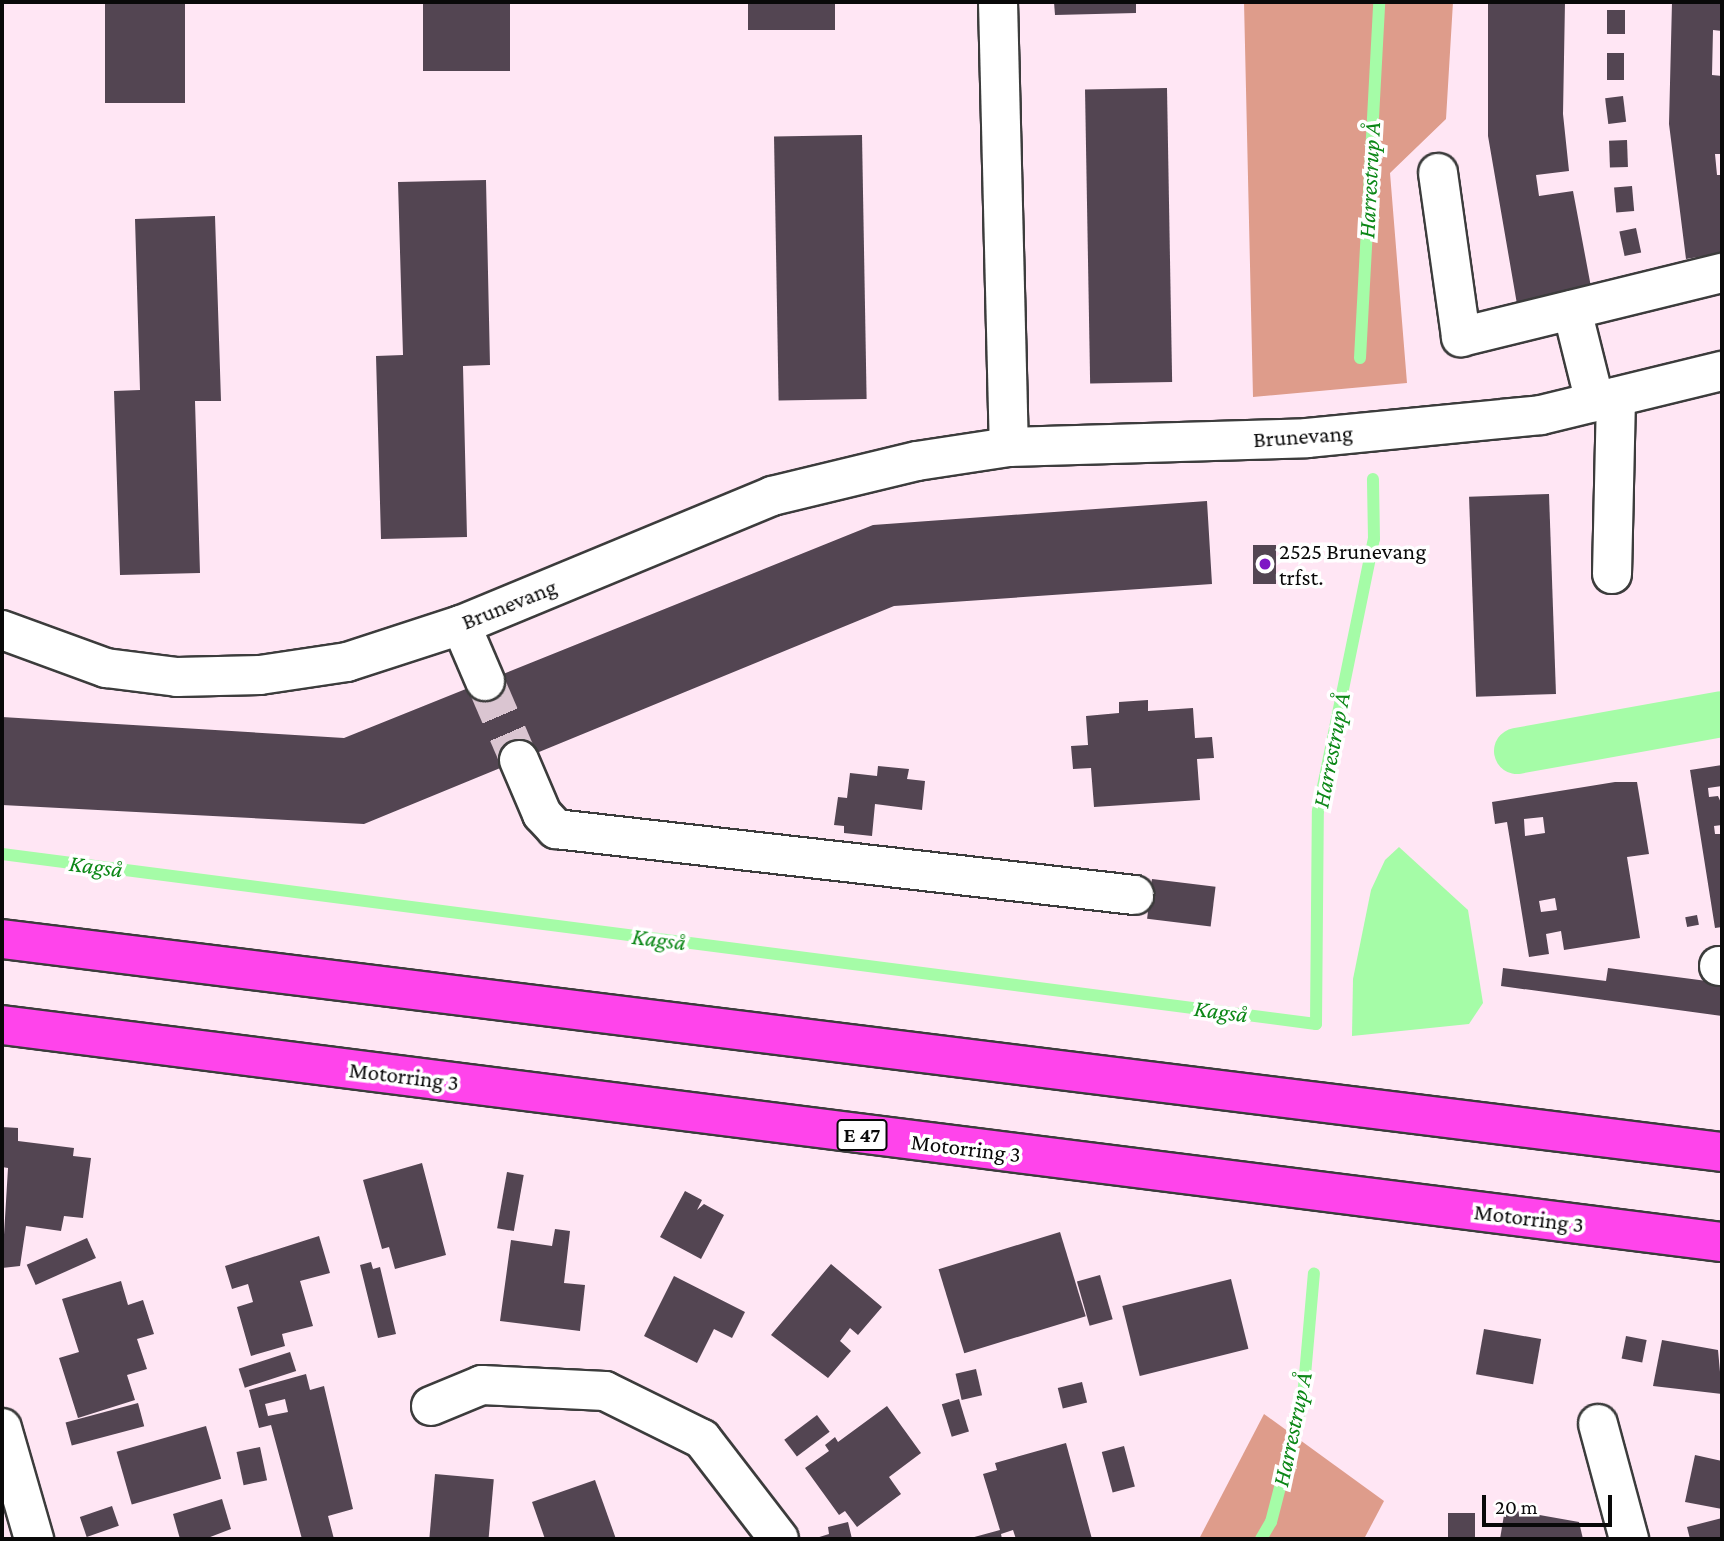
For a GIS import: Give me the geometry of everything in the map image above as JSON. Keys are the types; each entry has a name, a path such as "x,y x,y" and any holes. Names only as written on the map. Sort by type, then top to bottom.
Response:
{"highway":[{"path":"2,939 1722,1152"},
{"name":"Motorring 3","path":"2,1025 1722,1242"}],"street":[{"path":"998,2 1009,447"},
{"path":"1438,173 1461,337 1722,273"},
{"path":"1572,310 1605,400 1612,574"},
{"name":"Brunevang","path":"2,630 106,668 177,677 260,676 347,662 461,625 772,496 917,461 1009,447 1307,438 1541,415 1722,371"},
{"path":"461,625 485,681"},
{"path":"519,760 542,814 556,829 1134,895"},
{"path":"431,1406 482,1385 605,1391 702,1439 779,1539"},
{"path":"1598,1424 1629,1539"},
{"path":"2,1427 34,1539"}],"shaded area":[{"path":"1244,2 1453,2 1446,119 1390,173 1407,383 1253,397"},
{"path":"1399,847 1468,910 1483,1003 1469,1024 1352,1036 1353,979 1371,890 1385,860"},
{"path":"1264,1414 1384,1501 1364,1539 1199,1539"}],"building":[{"path":"105,2 185,2 185,103 105,103"},
{"path":"423,2 510,2 510,71 423,71"},
{"path":"748,2 835,2 835,30 748,30"},
{"path":"1054,2 1136,2 1136,13 1055,15"},
{"path":"1488,2 1565,2 1563,114 1569,171 1536,175 1539,196 1573,191 1591,287 1518,310 1488,136"},
{"path":"1672,2 1722,2 1722,31 1713,30 1712,75 1722,76 1722,154 1715,154 1717,175 1722,175 1722,253 1686,259 1669,124"},
{"path":"1607,10 1625,10 1625,34 1607,34"},
{"path":"1607,53 1624,53 1624,80 1607,80"},
{"path":"1167,88 1172,382 1090,383 1085,89"},
{"path":"1623,96 1626,122 1608,124 1605,98"},
{"path":"862,135 867,399 779,400 774,137"},
{"path":"1627,140 1628,167 1610,168 1609,141"},
{"path":"486,180 490,365 463,366 467,537 381,539 376,356 403,355 398,182"},
{"path":"1632,186 1634,211 1616,212 1614,188"},
{"path":"215,216 221,401 195,401 200,573 120,575 114,391 140,390 135,219"},
{"path":"1636,228 1641,252 1625,256 1619,232"},
{"path":"1549,494 1556,694 1476,697 1469,497"},
{"path":"1207,501 1212,584 894,606 364,824 2,805 2,717 344,738 873,525"},
{"name":"2525 Brunevang trfst.","path":"1253,545 1276,545 1276,584 1253,584"},
{"path":"1148,700 1148,711 1193,708 1195,738 1212,737 1214,758 1197,759 1200,800 1094,807 1091,768 1073,769 1071,746 1088,745 1086,716 1119,713 1119,702"},
{"path":"1722,765 1722,786 1708,788 1709,797 1718,796 1722,805 1722,825 1714,826 1715,834 1722,834 1722,927 1715,928 1690,770"},
{"path":"878,766 909,769 907,779 925,781 922,810 875,804 872,836 844,833 844,826 834,825 838,797 847,798 850,773 877,776"},
{"path":"1615,782 1637,782 1649,854 1627,857 1640,938 1564,950 1561,931 1546,934 1549,954 1529,957 1507,822 1495,824 1492,802","holes":["1543,817 1545,833 1525,836 1524,819","1555,898 1557,910 1541,912 1539,901"]},
{"path":"1152,879 1216,887 1211,927 1147,919"},
{"path":"1697,915 1699,925 1687,927 1685,917"},
{"path":"1503,968 1606,981 1608,968 1722,983 1722,1016 1501,986"},
{"path":"2,1127 18,1128 18,1141 74,1148 73,1156 91,1158 83,1218 64,1216 61,1231 26,1226 20,1266 2,1268 8,1168 2,1167"},
{"path":"422,1163 446,1255 395,1269 389,1247 382,1249 363,1180"},
{"path":"507,1172 524,1175 514,1231 497,1228"},
{"path":"685,1191 702,1200 697,1210 704,1204 724,1215 701,1259 660,1237"},
{"path":"555,1229 570,1231 564,1283 585,1285 580,1331 500,1321 511,1240 552,1246"},
{"path":"1060,1232 1086,1316 964,1353 939,1269"},
{"path":"319,1236 330,1273 300,1281 313,1326 282,1334 285,1346 251,1356 237,1307 253,1302 248,1284 232,1289 225,1266"},
{"path":"87,1238 96,1258 36,1285 27,1265"},
{"path":"371,1262 373,1269 380,1267 396,1334 378,1338 360,1265"},
{"path":"831,1264 882,1307 858,1335 850,1328 840,1341 851,1351 828,1378 771,1335"},
{"path":"1100,1275 1113,1319 1090,1326 1077,1282"},
{"path":"674,1276 745,1312 732,1338 714,1329 697,1363 644,1336"},
{"path":"1231,1279 1248,1349 1140,1376 1122,1306"},
{"path":"121,1281 128,1305 143,1300 154,1334 137,1339 147,1369 127,1375 135,1400 78,1418 59,1358 79,1352 62,1299"},
{"path":"1484,1329 1541,1339 1533,1384 1476,1374"},
{"path":"1626,1336 1647,1340 1642,1363 1622,1359"},
{"path":"1662,1340 1718,1350 1722,1394 1653,1386"},
{"path":"290,1352 296,1371 245,1388 239,1369"},
{"path":"976,1369 982,1395 962,1400 956,1374"},
{"path":"306,1374 310,1390 324,1386 353,1509 328,1516 334,1539 302,1539 271,1425 259,1428 249,1390","holes":["285,1399 288,1412 268,1416 265,1404"]},
{"path":"1082,1382 1087,1402 1063,1408 1058,1388"},
{"path":"959,1399 969,1432 952,1437 942,1404"},
{"path":"138,1403 144,1426 72,1446 66,1422"},
{"path":"887,1406 921,1453 889,1477 901,1494 857,1527 845,1511 839,1515 805,1468 829,1451 825,1445 835,1437 838,1442"},
{"path":"817,1415 830,1432 797,1456 784,1440"},
{"path":"206,1426 221,1479 132,1505 117,1452"},
{"path":"1066,1443 1092,1539 1016,1539 1013,1530 1001,1534 1002,1539 967,1539 1000,1530 983,1474 997,1470 995,1463"},
{"path":"1124,1446 1135,1487 1113,1493 1102,1452"},
{"path":"260,1447 267,1480 244,1485 237,1452"},
{"path":"1695,1455 1722,1461 1722,1509 1685,1502"},
{"path":"435,1474 494,1479 489,1539 429,1539"},
{"path":"595,1480 616,1539 545,1539 532,1502"},
{"path":"222,1499 231,1529 205,1539 180,1539 173,1514"},
{"path":"112,1506 119,1526 87,1537 80,1517"},
{"path":"1505,1509 1579,1522 1583,1539 1500,1539"},
{"path":"1448,1513 1475,1513 1475,1539 1448,1539"},
{"path":"1722,1518 1722,1539 1690,1539 1687,1527"},
{"path":"848,1522 852,1539 813,1539 829,1534 828,1527"}],"waterway":[{"name":"Harrestrup Å","path":"1360,358 1379,2"},
{"name":"Kagså","path":"2,854 1316,1024 1318,811 1374,539 1373,479"},
{"path":"1517,751 1722,714"},
{"name":"Harrestrup Å","path":"1261,1539 1271,1522 1303,1398 1314,1273"}],"tunnel":[{"path":"485,681 519,760"}],"place":[{"name":"2525 Brunevang trfst.","path":"1265,564"}]}
